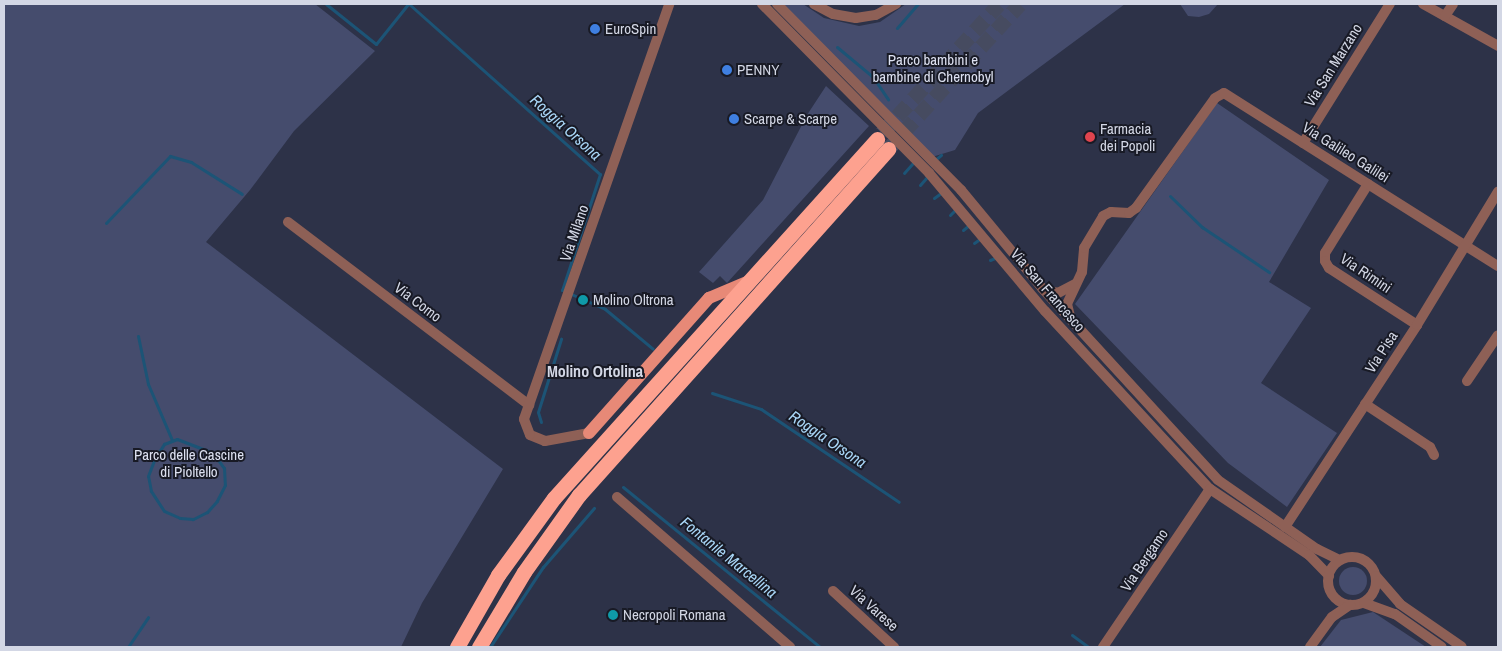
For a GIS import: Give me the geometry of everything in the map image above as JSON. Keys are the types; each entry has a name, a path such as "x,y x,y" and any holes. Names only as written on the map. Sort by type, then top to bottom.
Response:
{"highway":[{"path":"457,647 498,576 554,498 747,282 882,144 798,248 569,508 524,572 479,647"},
{"path":"487,647 506,614 569,521 727,328"}],"main road":[{"path":"589,433 709,298 747,282"}],"street":[{"name":"Via Milano","path":"589,433 550,442 534,437 528,431 524,418 569,295 670,4"},
{"name":"Via San Francesco","path":"762,4 929,173 1045,311 1210,489 1309,555 1328,576"},
{"name":"Via San Francesco","path":"777,4 961,190 1042,288 1218,480 1285,527 1340,560"},
{"path":"814,4 833,14 856,18 873,16 896,4"},
{"name":"Via San Marzano","path":"1303,143 1390,4"},
{"path":"1424,4 1498,46"},
{"path":"1445,16 1453,4"},
{"name":"Via Galileo Galilei","path":"1076,283 1082,272 1084,248 1103,216 1111,212 1133,211 1215,98 1226,94 1498,266"},
{"name":"Via Rimini","path":"1368,184 1325,253 1325,261 1329,268 1417,325"},
{"name":"Via Pisa","path":"1285,527 1417,325 1467,246 1498,192"},
{"name":"Via Como","path":"288,222 529,405"},
{"path":"1042,288 1055,294 1076,283"},
{"path":"1071,318 1066,304 1076,283"},
{"path":"1467,381 1498,335"},
{"path":"1365,404 1430,447 1434,455"},
{"name":"Via Bergamo","path":"1103,647 1210,489"},
{"path":"617,497 785,646"},
{"path":"1350,605 1333,595 1328,576 1340,560 1351,556 1363,559 1372,566 1376,581 1395,614"},
{"path":"1364,602 1376,581"},
{"path":"1376,581 1400,604 1462,647"},
{"name":"Via Varese","path":"833,592 894,647"},
{"path":"1310,647 1332,617 1350,605 1364,602 1395,614 1442,647"}],"green space":[{"name":"Parco delle Cascine di Pioltello","path":"4,4 315,4 375,51 294,131 250,190 206,242 503,469 422,603 401,647 4,647"},
{"name":"Parco bambini e bambine di Chernobyl","path":"781,4 803,4 824,18 859,26 880,22 906,4 1125,4 978,113 955,150 932,157"},
{"path":"1180,4 1218,4 1209,14 1199,17 1188,16"},
{"path":"826,86 869,126 727,283 720,276 713,283 699,272 763,200 807,115"},
{"path":"1217,103 1329,180 1269,282 1311,308 1261,383 1337,433 1287,507 1228,463 1075,304"},
{"path":"1353,567 1363,571 1367,581 1363,591 1353,595 1343,591 1339,581 1343,571"},
{"path":"1373,612 1426,647 1320,647 1341,620"}],"waterway":[{"name":"Roggia Orsona","path":"326,4 376,44 408,4"},
{"name":"Roggia Orsona","path":"409,4 600,174 562,290 605,309 653,349"},
{"path":"897,28 918,4"},
{"path":"837,47 873,77 888,99"},
{"path":"935,160 941,155"},
{"name":"Fontanile Marcellina","path":"106,223 170,156 191,162 242,194"},
{"path":"904,173 913,163"},
{"path":"920,185 927,177"},
{"path":"934,198 941,193"},
{"path":"1170,196 1202,227 1269,272"},
{"path":"950,215 956,209"},
{"path":"963,230 968,226"},
{"path":"974,243 980,239"},
{"path":"990,260 995,258"},
{"path":"138,336 148,384 172,440"},
{"name":"Fontanile Marcellina","path":"541,422 538,412 561,339"},
{"name":"Roggia Orsona","path":"712,393 761,409 899,502"},
{"path":"177,439 213,453 224,468 225,485 217,501 207,512 193,519 180,518 164,511 151,491 148,476 154,460 164,444 177,439"},
{"name":"Fontanile Marcellina","path":"623,487 820,647"},
{"path":"490,647 543,567 594,508"},
{"path":"128,647 148,617"},
{"name":"Roggia Orsona","path":"1072,635 1087,646"}],"tunnel":[{"path":"882,133 999,4"},
{"path":"888,149 1020,4"}],"place":[{"name":"EuroSpin","path":"595,29"},
{"name":"PENNY","path":"727,70"},
{"name":"Scarpe & Scarpe","path":"734,119"},
{"name":"Farmacia dei Popoli","path":"1090,137"},
{"name":"Molino Oltrona","path":"583,300"},
{"name":"Necropoli Romana","path":"613,615"}],"district":[{"name":"Molino Ortolina","path":"595,371"}]}
